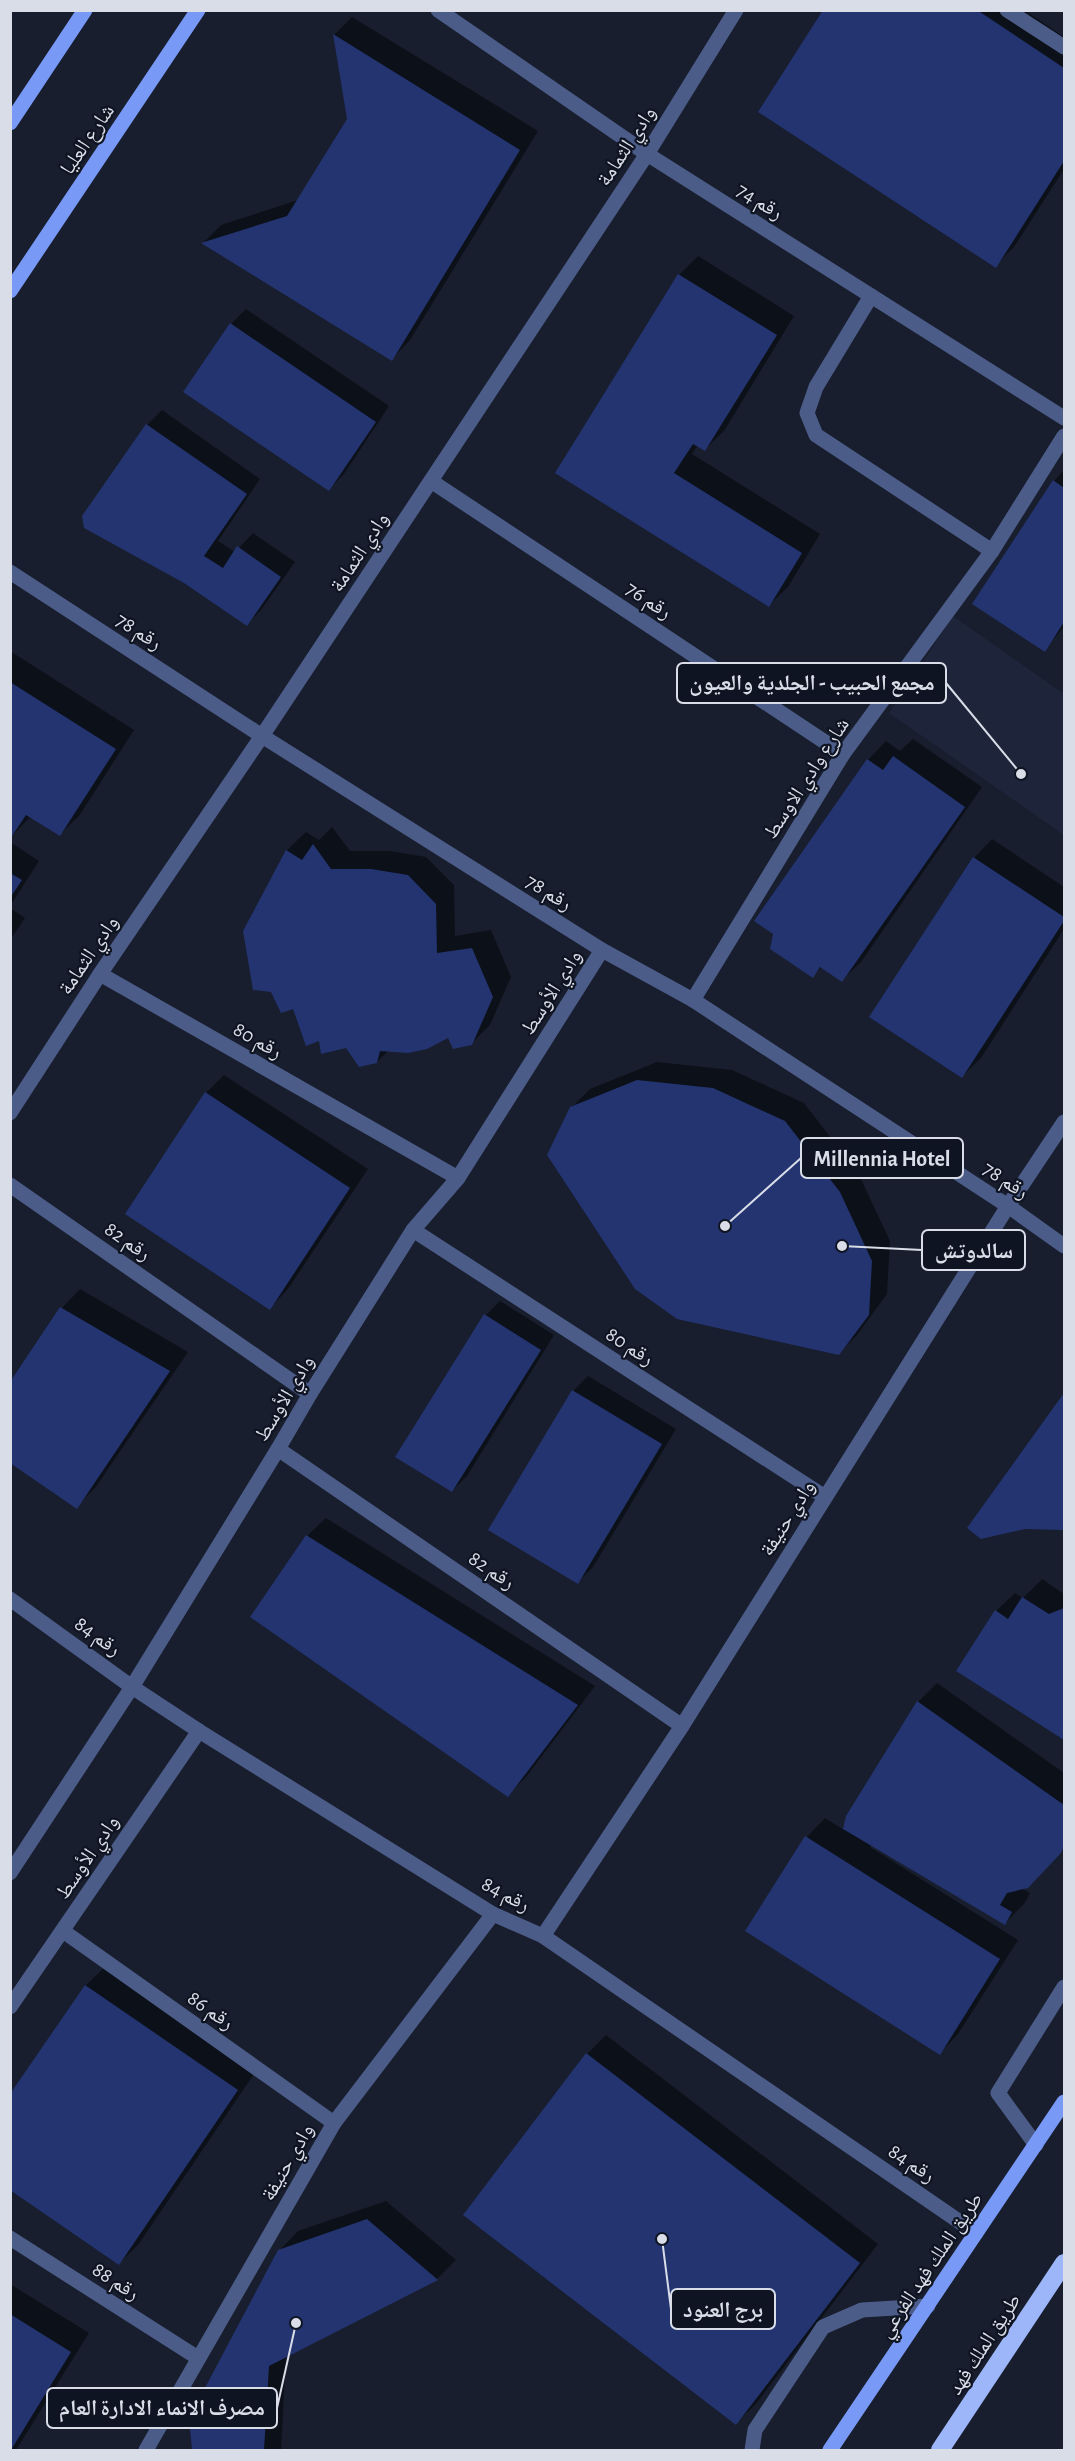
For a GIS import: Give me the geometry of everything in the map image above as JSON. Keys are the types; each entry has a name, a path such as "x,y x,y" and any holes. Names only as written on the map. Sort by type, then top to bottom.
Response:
{"highway":[{"name":"طريق الملك فهد","path":"940,2451 1065,2263"}],"main road":[{"path":"10,123 85,10"},
{"name":"شارع العليا","path":"10,291 198,10"},
{"name":"طريق الملك فهد الفرعي","path":"830,2451 1065,2102"}],"street":[{"name":"رقم 74","path":"438,10 647,154 1065,418"},
{"name":"وادي الثمامة","path":"10,1113 100,974 262,736 647,154 736,10"},
{"path":"1008,10 1065,47"},
{"path":"871,296 816,387 807,412 816,435 992,551"},
{"name":"شارع وادي الاوسط","path":"693,1000 843,754 992,551 1065,436"},
{"name":"رقم 76","path":"431,481 843,754"},
{"name":"رقم 78","path":"10,572 262,736 602,950 693,1000 1008,1206 1065,1246"},
{"name":"وادي الأوسط","path":"10,1874 132,1687 310,1394 413,1230 458,1178 602,950"},
{"name":"رقم 80","path":"100,974 458,1178"},
{"name":"وادي حنيفة","path":"543,1936 682,1726 1008,1206 1065,1122"},
{"name":"رقم 82","path":"10,1185 310,1394"},
{"name":"رقم 80","path":"413,1230 825,1497"},
{"name":"رقم 82","path":"278,1449 682,1726"},
{"name":"رقم 84","path":"10,1599 132,1687 199,1731 493,1914 543,1936 976,2233"},
{"name":"وادي الأوسط","path":"10,2007 199,1731"},
{"name":"وادي حنيفة","path":"146,2451 334,2123 493,1914"},
{"name":"رقم 86","path":"63,1931 334,2123"},
{"path":"1036,2145 998,2093 1065,1987"},
{"name":"رقم 88","path":"10,2238 198,2358"},
{"path":"752,2451 755,2430 823,2326 862,2310 927,2306"}],"shaded area":[{"path":"953,616 1064,694 1064,835 889,713"}],"building":[{"path":"823,10 977,10 1064,68 1064,161 996,268 758,112"},
{"path":"333,34 520,150 392,361 201,243 287,216 347,119"},
{"path":"678,274 777,335 705,451 693,444 674,473 802,553 769,607 555,473"},
{"path":"230,323 376,422 329,491 183,392"},
{"path":"146,424 247,494 204,556 223,568 237,546 281,577 247,626 184,583 84,528 82,516"},
{"path":"1053,480 1064,488 1064,622 1045,652 972,604"},
{"path":"10,682 116,749 60,836 26,815 10,839"},
{"path":"893,756 965,807 842,982 820,967 813,978 770,949 773,934 754,921 867,759 883,770"},
{"path":"313,844 331,869 371,869 408,875 436,904 437,953 472,948 493,997 472,1045 453,1049 448,1038 427,1049 408,1053 380,1051 377,1063 359,1067 346,1048 321,1054 319,1041 306,1046 293,1009 281,1013 271,992 253,990 243,931 286,850 302,860"},
{"path":"973,857 1064,917 1064,921 962,1078 869,1017"},
{"path":"10,873 22,880 10,898"},
{"path":"637,1080 713,1088 785,1121 840,1192 872,1261 869,1315 839,1355 677,1319 635,1289 547,1155 570,1107"},
{"path":"205,1092 350,1188 270,1310 125,1214"},
{"path":"60,1307 170,1371 77,1509 10,1463 10,1382"},
{"path":"484,1314 541,1350 452,1492 395,1457"},
{"path":"572,1390 662,1444 578,1584 488,1530"},
{"path":"1064,1393 1064,1530 1025,1529 981,1539 967,1528"},
{"path":"306,1535 578,1705 508,1797 250,1617"},
{"path":"1022,1597 1049,1614 1064,1608 1064,1740 956,1671 995,1610 1008,1619"},
{"path":"917,1701 1064,1805 1064,1846 1061,1853 1028,1888 1007,1893 1000,1905 1012,1912 1005,1925 843,1829 846,1816"},
{"path":"805,1836 1000,1959 940,2055 745,1931"},
{"path":"85,1985 238,2090 119,2265 10,2190 10,2094"},
{"path":"586,2053 860,2263 736,2425 463,2215"},
{"path":"367,2219 438,2280 269,2366 264,2450 192,2450 189,2418 278,2250"},
{"path":"10,2314 71,2352 11,2450 10,2450"}],"place":[{"name":"مجمع الحبيب - الجلدية والعيون","path":"1021,774"},
{"name":"Millennia Hotel","path":"725,1226"},
{"name":"سالدوتش","path":"842,1246"},
{"name":"برج العنود","path":"662,2239"},
{"name":"مصرف الانماء الادارة العام","path":"296,2323"}]}
